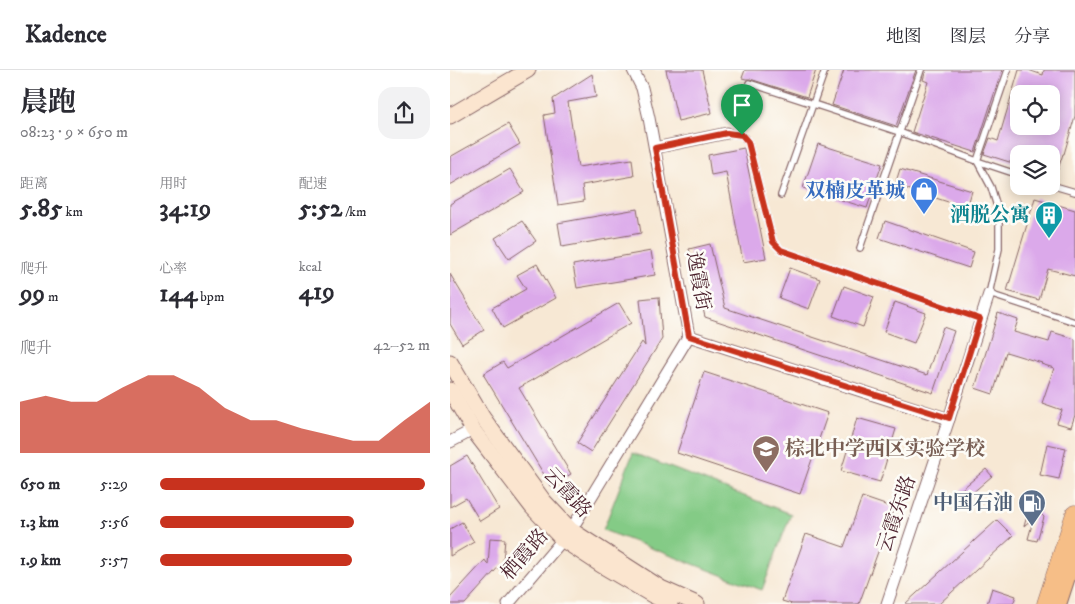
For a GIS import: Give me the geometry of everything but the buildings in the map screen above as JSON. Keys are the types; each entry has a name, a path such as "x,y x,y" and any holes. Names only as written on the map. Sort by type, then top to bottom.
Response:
{"highway":[{"path":"1056,604 1075,546"},
{"path":"1069,604 1075,586"}],"main road":[{"path":"1046,604 1075,514"}],"street":[{"path":"450,116 528,70"},
{"name":"逸霞街","path":"567,535 689,336 655,148 642,88 633,70"},
{"path":"655,148 727,133"},
{"name":"云霞东路","path":"887,604 989,294"},
{"path":"689,336 949,418"},
{"name":"云霞路","path":"450,362 483,418 567,535 661,588 697,604"},
{"path":"450,390 473,430 532,507 601,565 670,604"},
{"path":"450,442 473,430"},
{"name":"栖霞路","path":"508,604 567,535"}],"lane":[{"path":"781,195 825,70"},
{"path":"860,248 921,70"},
{"path":"1008,70 977,161 992,187 1000,213 999,249 989,294 1075,322"},
{"path":"749,82 1010,171"},
{"path":"727,133 742,135 748,142 773,242 781,250 980,319"},
{"path":"1060,188 1075,192"}],"green space":[{"path":"633,453 791,514 762,590 603,530"}],"place":[{"name":"双楠皮革城","path":"924,215"},
{"name":"洒脱公寓","path":"1049,239"},
{"name":"棕北中学西区实验学校","path":"766,473"},
{"name":"中国石油","path":"1032,527"}],"route":[{"path":"727,133 742,135 748,142 773,242 781,250 980,319 949,418 689,336 655,148 727,133"}]}
